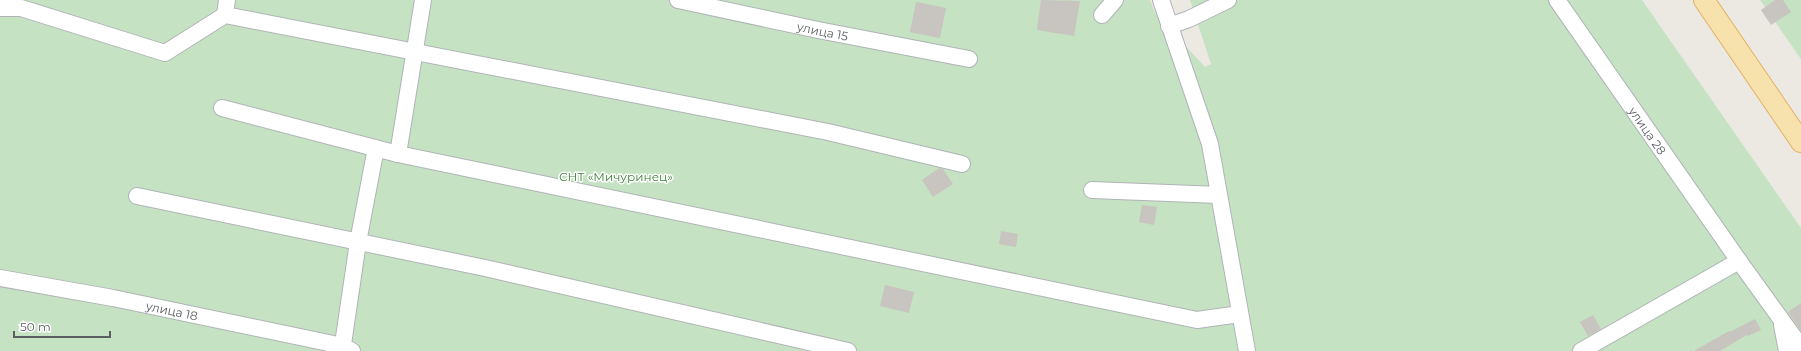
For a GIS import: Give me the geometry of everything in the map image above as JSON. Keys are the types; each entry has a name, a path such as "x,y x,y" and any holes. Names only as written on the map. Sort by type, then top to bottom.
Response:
{"main road":[{"path":"1704,0 1801,142"}],"street":[{"path":"398,154 416,52 423,0"},
{"name":"улица 15","path":"678,0 818,30 969,59"},
{"path":"1102,15 1115,0"},
{"path":"1161,0 1210,144 1247,351"},
{"path":"1169,26 1189,19 1228,0"},
{"name":"улица 28","path":"1557,0 1739,261 1801,347"},
{"path":"0,8 20,4 165,53 226,8 416,52 828,132 962,164"},
{"path":"222,108 398,154 1197,320 1240,314"},
{"path":"346,349 358,242 376,148"},
{"path":"1092,190 1219,195"},
{"path":"137,196 493,270 848,351"},
{"path":"1581,351 1739,261"},
{"name":"улица 18","path":"0,278 113,298 346,349"},
{"path":"1782,321 1787,351"}],"green space":[{"name":"СНТ «Мичуринец»","path":"0,0 1150,0 1155,13 1205,67 1211,64 1190,0 1642,0 1801,228 1801,351 0,351"},
{"path":"1760,0 1801,0 1801,59"}],"building":[{"path":"1041,0 1080,1 1074,36 1037,30"},
{"path":"1775,0 1783,0 1791,12 1771,25 1761,10"},
{"path":"916,2 946,8 940,38 910,32"},
{"path":"939,168 943,169 953,184 933,197 922,180"},
{"path":"1142,205 1157,207 1154,225 1139,222"},
{"path":"1001,231 1018,234 1016,247 999,244"},
{"path":"885,285 914,292 909,313 880,306"},
{"path":"1801,303 1801,331 1788,312"},
{"path":"1593,315 1601,329 1588,336 1580,322"},
{"path":"1755,319 1761,330 1748,336 1747,335 1720,351 1694,351 1729,331 1730,332"}]}
